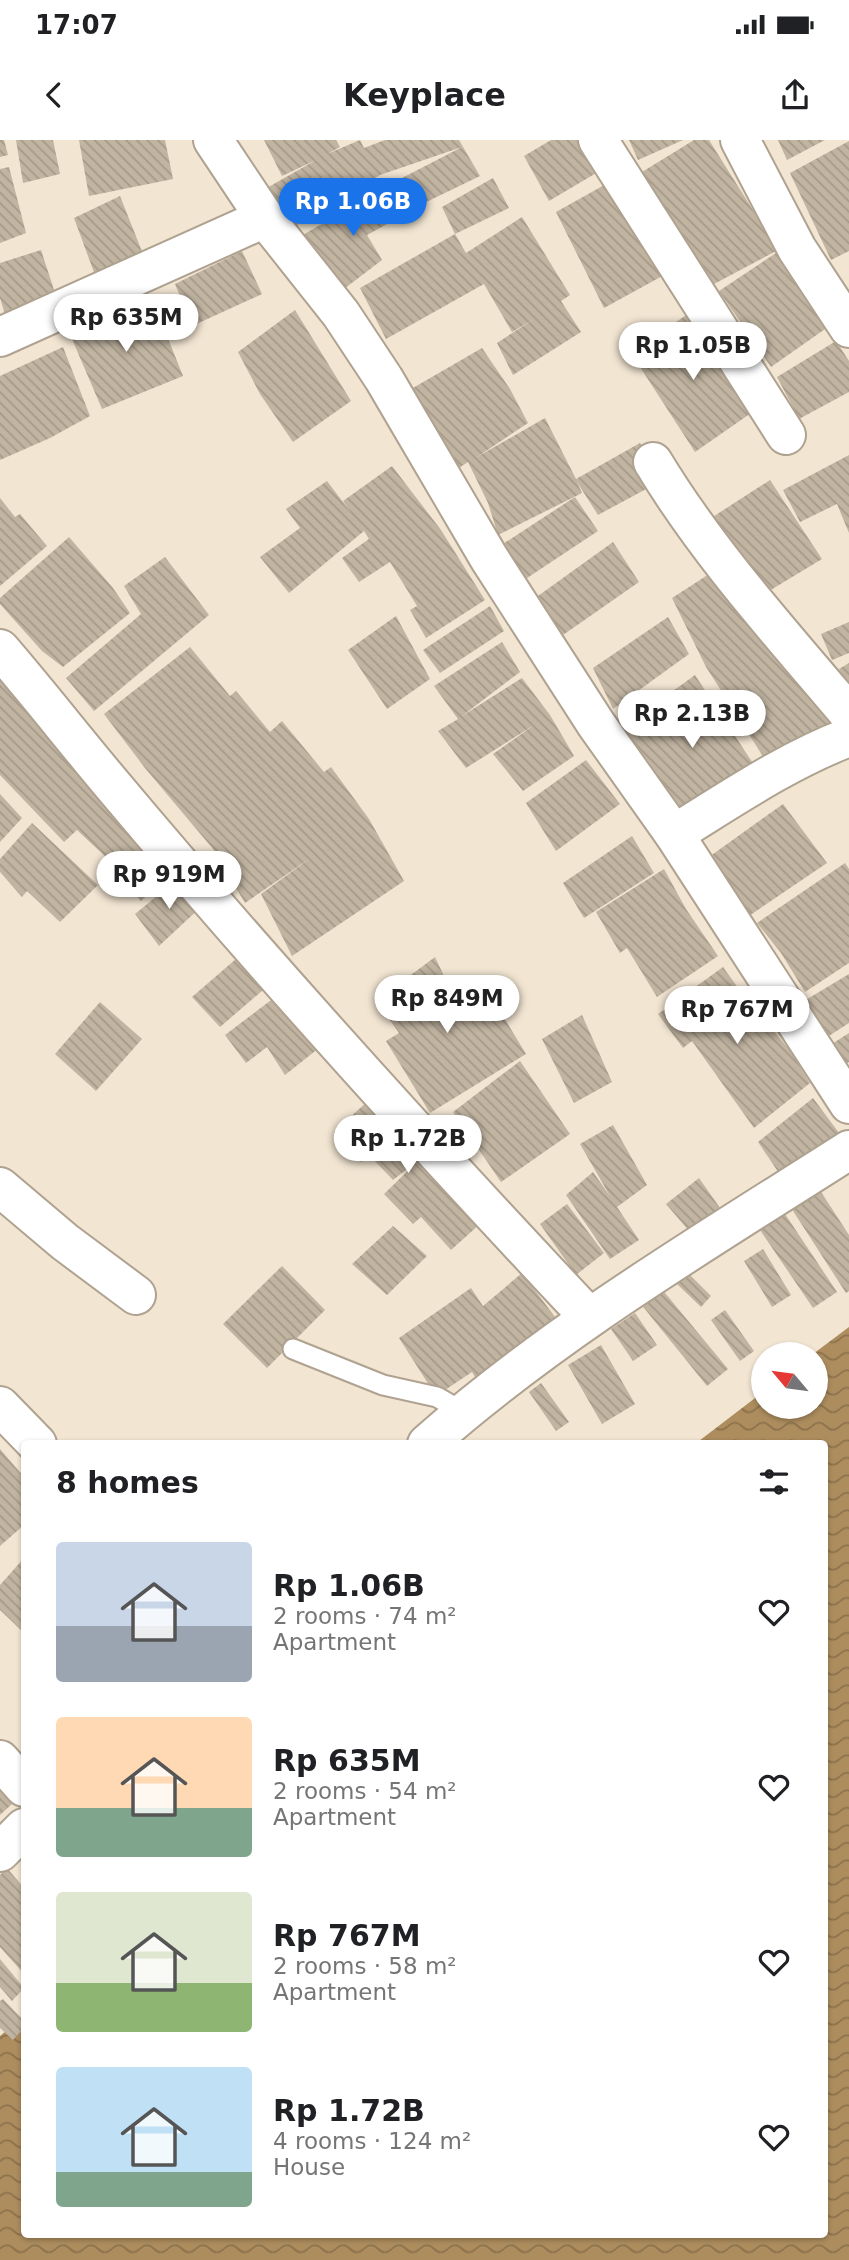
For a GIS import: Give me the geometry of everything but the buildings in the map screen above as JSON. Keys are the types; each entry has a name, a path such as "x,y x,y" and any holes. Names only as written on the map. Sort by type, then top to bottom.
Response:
{"street":[{"path":"598,140 786,435"},
{"path":"740,140 797,249 849,328"},
{"path":"217,141 265,218 341,314 377,368 496,569 849,1104"},
{"path":"0,337 265,218"},
{"path":"653,462 680,507 711,548 849,714"},
{"path":"0,649 114,787 360,1070 589,1317"},
{"path":"674,835 769,775 813,751 849,737"},
{"path":"432,1440 463,1412 589,1317 849,1150"},
{"path":"0,1187 65,1242 136,1294"},
{"path":"0,1406 33,1440"},
{"path":"0,1760 21,1784"},
{"path":"0,1852 21,1831"}],"lane":[{"path":"293,1349 383,1385 438,1397 463,1412"}],"water":[{"path":"849,1327 849,2260 0,2260 0,2036 21,2018 21,2238 828,2238 828,1440 700,1440 751,1401 751,1419 828,1419 828,1343"}]}
